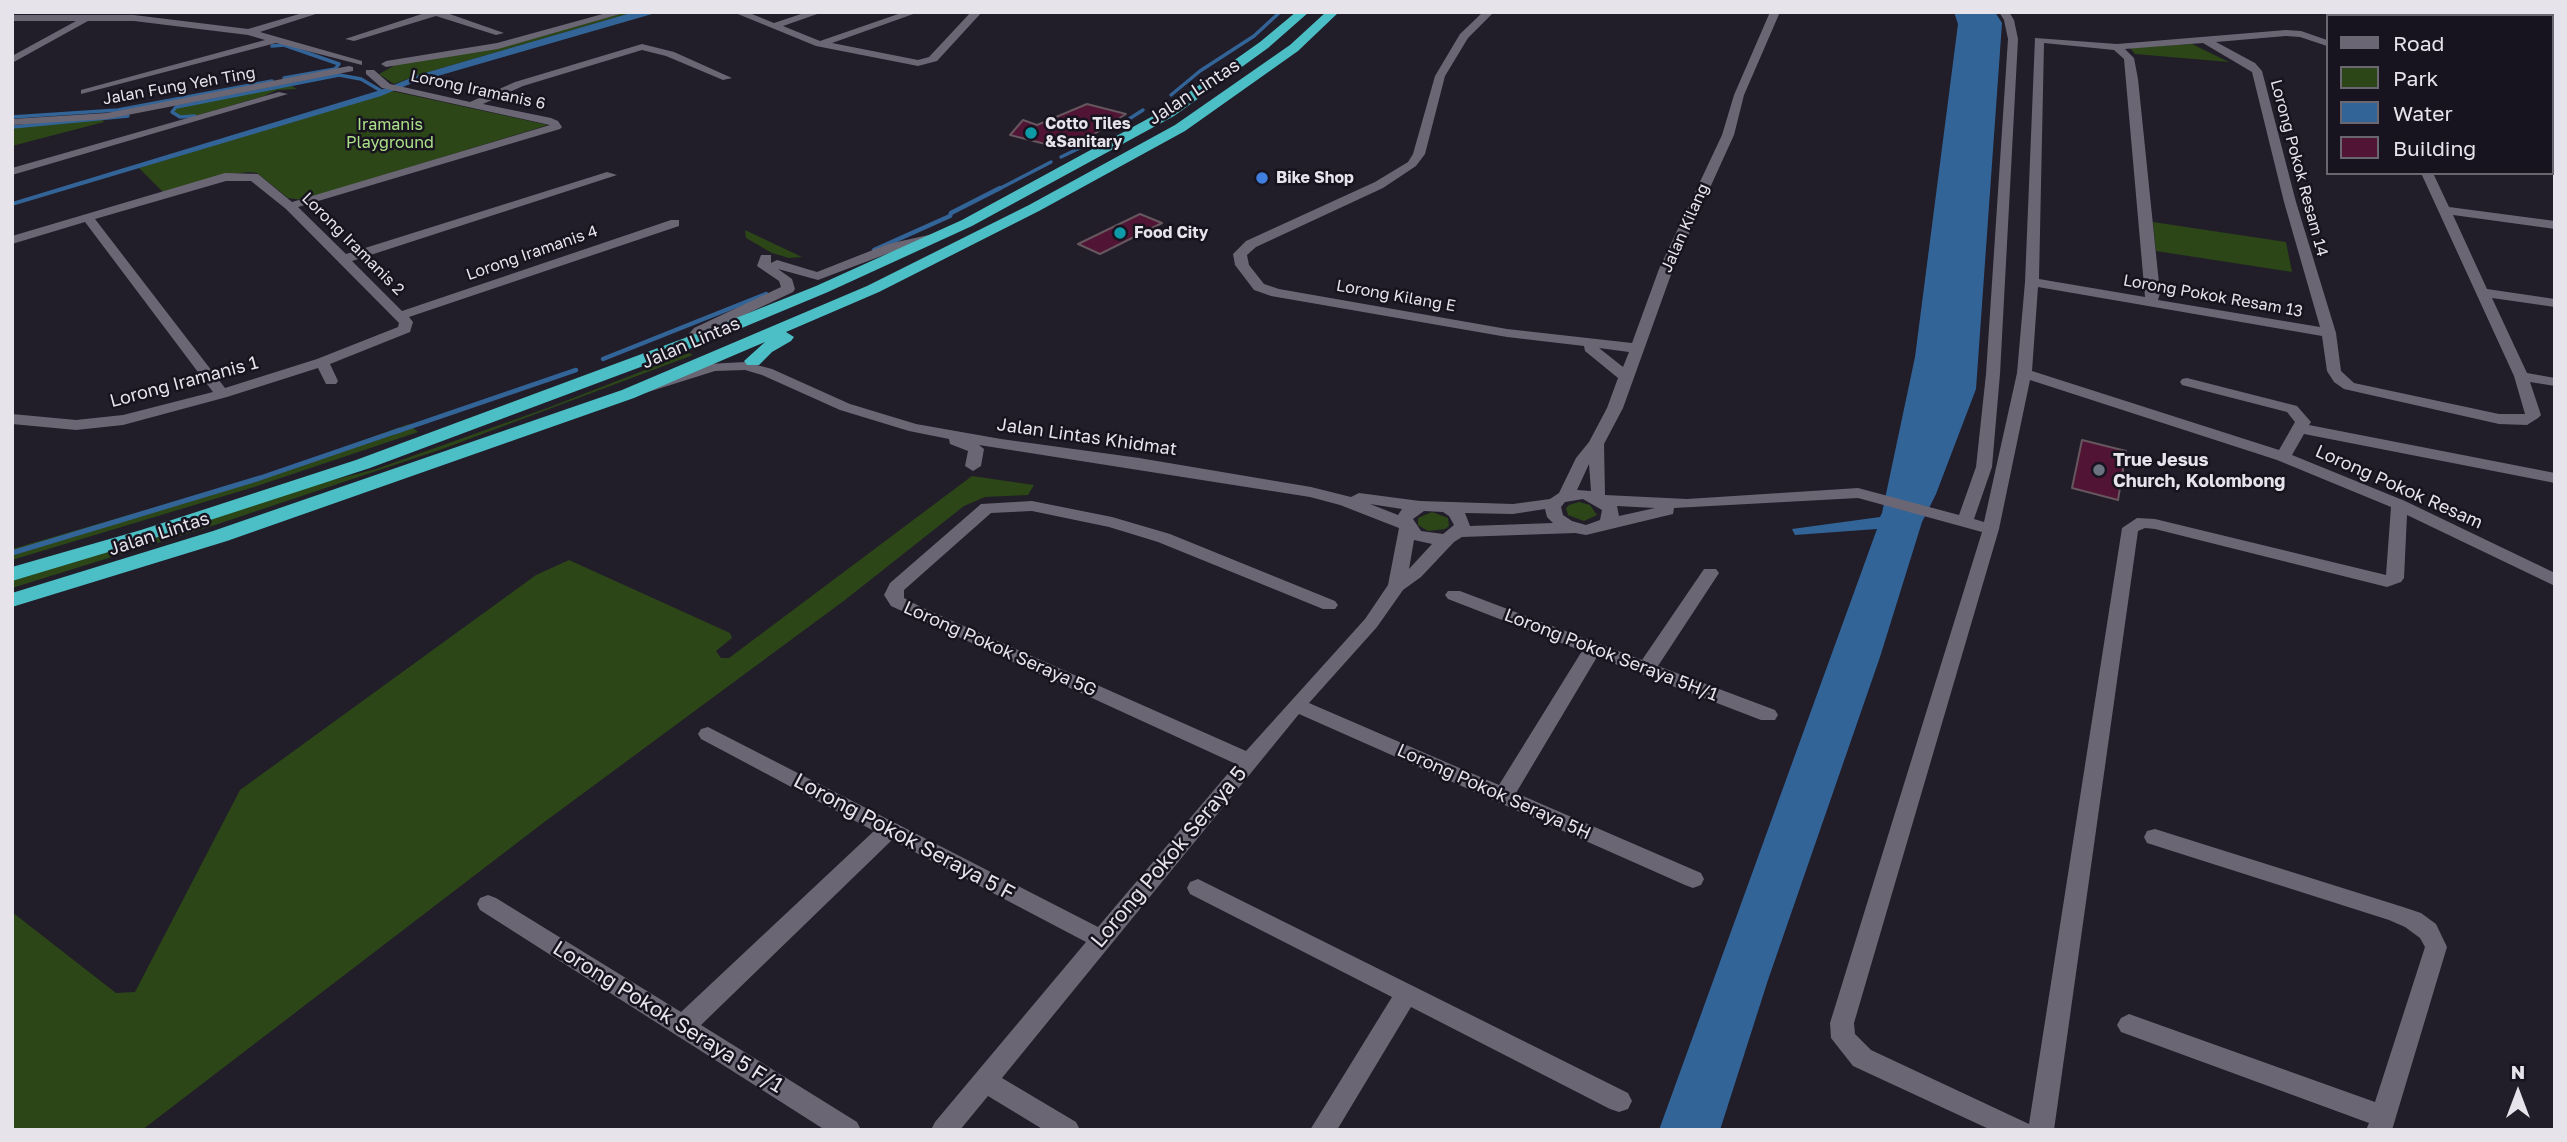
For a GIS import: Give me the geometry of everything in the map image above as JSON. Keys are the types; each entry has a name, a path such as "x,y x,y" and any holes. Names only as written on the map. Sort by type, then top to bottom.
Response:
{"highway":[{"name":"Jalan Lintas","path":"12,574 148,534 363,464 688,343 822,289 967,223 1169,113 1304,12"},
{"name":"Jalan Lintas","path":"12,600 233,532 628,394 873,289 1076,186 1180,128 1294,48 1333,12"},
{"path":"822,289 847,290 858,286 1030,204 1076,186"},
{"path":"760,366 766,348 838,312 873,289"},
{"path":"363,464 390,460 476,431 706,344 717,343 729,349"}],"street":[{"path":"249,32 317,12"},
{"path":"12,18 46,15 86,19 134,18 249,32 279,39 354,66 354,72 376,64 487,48 622,12"},
{"path":"738,12 820,44 906,62 926,63 933,59 977,12"},
{"path":"774,26 818,12"},
{"path":"820,44 914,12"},
{"name":"Lorong Kilang E","path":"1489,12 1464,36 1440,76 1419,154 1405,170 1379,185 1251,244 1240,254 1242,265 1252,281 1267,290 1417,318 1586,345"},
{"name":"Jalan Kilang","path":"1560,499 1584,458 1596,444 1627,378 1634,352 1686,222 1728,135 1739,95 1775,12"},
{"path":"1965,521 1984,467 1993,374 2012,39 2009,20 2004,12"},
{"path":"350,39 435,13 499,33"},
{"path":"12,60 86,19"},
{"path":"2019,1130 1862,1058 1843,1038 1842,1023 1991,529 2024,373 2032,282 2039,40 2046,26"},
{"path":"2039,40 2117,47 2301,34 2326,43"},
{"path":"85,92 279,39"},
{"name":"Lorong Pokok Resam 14","path":"2203,39 2251,65 2257,71 2290,202 2329,333"},
{"path":"473,105 519,84 642,47 670,54 727,78"},
{"path":"2117,47 2129,58 2133,79 2153,293 2150,304"},
{"name":"Lorong Iramanis 6","path":"290,206 542,133 556,125 547,120 386,86 376,64"},
{"name":"Jalan Fung Yeh Ting","path":"12,122 107,116 354,66"},
{"path":"15,169 283,94"},
{"path":"153,108 178,125"},
{"path":"344,259 611,175"},
{"path":"2329,333 2334,371 2339,380 2349,386 2499,419 2527,420 2533,415 2521,376 2428,175"},
{"name":"Lorong Iramanis 2","path":"87,217 225,177 254,177 290,206 406,322 405,329 393,337 322,362"},
{"path":"2445,210 2555,225"},
{"path":"12,240 87,217 222,394"},
{"name":"Lorong Iramanis 4","path":"400,316 675,223"},
{"path":"822,289 777,264 818,276 892,247 933,238"},
{"path":"688,343 699,331 783,294 788,289 785,278 764,266 766,258"},
{"name":"Lorong Pokok Resam 13","path":"2032,282 2329,333"},
{"path":"2480,292 2555,303"},
{"path":"1586,345 1642,333"},
{"path":"1586,345 1634,352"},
{"path":"1586,345 1627,378"},
{"path":"729,349 760,366"},
{"path":"322,362 331,381"},
{"name":"Lorong Iramanis 1","path":"12,419 99,424 222,394 322,362"},
{"path":"628,394 713,368 760,366"},
{"name":"Jalan Lintas Khidmat","path":"760,366 845,407 914,428 1311,492 1346,501 1406,527 1426,539 1573,528 1586,530 1687,504"},
{"name":"Lorong Pokok Resam","path":"2024,373 2283,457 2399,505 2555,580"},
{"path":"2521,376 2555,382"},
{"path":"2187,382 2292,409 2303,422 2283,457"},
{"path":"914,428 976,449 973,466"},
{"path":"2299,428 2555,478"},
{"name":"Jalan Kilang","path":"1596,444 1598,499 1612,513 1606,524"},
{"path":"1311,492 1331,492 1420,506 1513,509 1584,494 1598,499 1687,504 1844,493 1875,496 1991,529"},
{"path":"1560,499 1553,507 1555,517 1573,528"},
{"path":"2041,1130 2130,528 2143,522 2155,524 2388,581 2395,578 2399,505"},
{"name":"Lorong Pokok Seraya 5G","path":"1249,761 915,611 897,602 893,596 896,587 987,508 1032,506 1112,522 1164,538 1329,606"},
{"path":"1406,527 1407,513 1420,506"},
{"path":"1448,508 1461,519 1462,526 1453,535"},
{"name":"Lorong Pokok Seraya 5","path":"1397,586 1406,527"},
{"name":"Lorong Pokok Seraya 5","path":"944,1130 1296,705 1371,623 1397,586 1415,573 1453,535"},
{"path":"1646,669 1710,573"},
{"name":"Lorong Pokok Seraya 5H/1","path":"1454,595 1768,715"},
{"path":"1503,797 1592,649"},
{"name":"Lorong Pokok Seraya 5H","path":"1296,705 1693,879"},
{"name":"Lorong Pokok Seraya 5 F","path":"708,734 1100,939"},
{"path":"682,1026 889,830"},
{"path":"2130,1025 2382,1123 2436,947 2428,931 2413,920 2155,837"},
{"path":"1198,888 1619,1101"},
{"name":"Lorong Pokok Seraya 5 F/1","path":"488,904 848,1130"},
{"path":"1323,1130 1406,995"},
{"path":"985,1081 1067,1130"}],"green space":[{"path":"634,12 394,84 379,74 397,64 512,44"},
{"path":"2192,44 2229,62 2135,54 2130,48"},
{"path":"290,85 297,89 277,90 195,116 181,117 173,112 177,107"},
{"name":"Iramanis Playground","path":"392,91 548,125 302,200 288,198 257,173 249,172 224,175 163,192 139,168"},
{"path":"102,119 104,122 12,146 12,126"},
{"path":"2153,222 2286,242 2292,272 2156,251"},
{"path":"745,230 802,257 789,258 772,253 746,238"},
{"path":"689,353 693,355 445,448 215,525 12,588 12,580 310,486 376,469 550,407"},
{"path":"409,424 418,432 254,487 12,560 12,549 259,477"},
{"path":"972,476 1034,485 1028,495 985,497 964,506 845,600 543,823 142,1130 12,1130 12,912 116,993 135,992 240,790 536,575 569,560 730,633 732,638 716,651 721,658 729,658"},
{"path":"1579,502 1590,505 1597,515 1584,521 1568,515 1566,508"},
{"path":"1432,512 1448,518 1449,526 1428,531 1418,525 1418,518"}],"water":[{"path":"634,12 659,12 410,84 381,96 12,206 12,202 384,89 418,75"},
{"path":"1954,12 1995,12 2002,23 1976,389 1936,494 1922,522 1880,657 1768,980 1720,1130 1659,1130 1877,529 1795,535 1792,529 1880,517 1882,513 1915,357 1958,24"}],"building":[{"path":"1087,104 1126,114 1091,136 1061,148 1010,135 1023,120 1037,125"},
{"name":"Food City","path":"1140,214 1162,223 1100,254 1078,244"},
{"name":"True Jesus Church, Kolombong","path":"2082,440 2126,451 2118,500 2072,488"}],"waterway":[{"path":"1171,95 1200,71 1254,36 1280,12"},
{"path":"2377,12 2385,14"},
{"path":"272,46 284,45 339,64 335,69 284,78"},
{"path":"195,116 180,117 172,112 176,107 339,75 361,79 383,92"},
{"path":"12,117 118,110 272,81"},
{"path":"1130,121 1129,119 1143,110"},
{"path":"12,127 128,116"},
{"path":"1061,157 1090,143"},
{"path":"997,190 1051,162"},
{"path":"874,250 950,216 951,213 1000,188"},
{"path":"603,359 766,294"},
{"path":"395,432 576,370"},
{"path":"12,553 260,478 400,430"}],"place":[{"name":"Cotto Tiles &Sanitary","path":"1031,133"},
{"name":"Bike Shop","path":"1262,178"},
{"name":"Food City","path":"1120,233"},
{"name":"True Jesus Church, Kolombong","path":"2099,470"}]}
